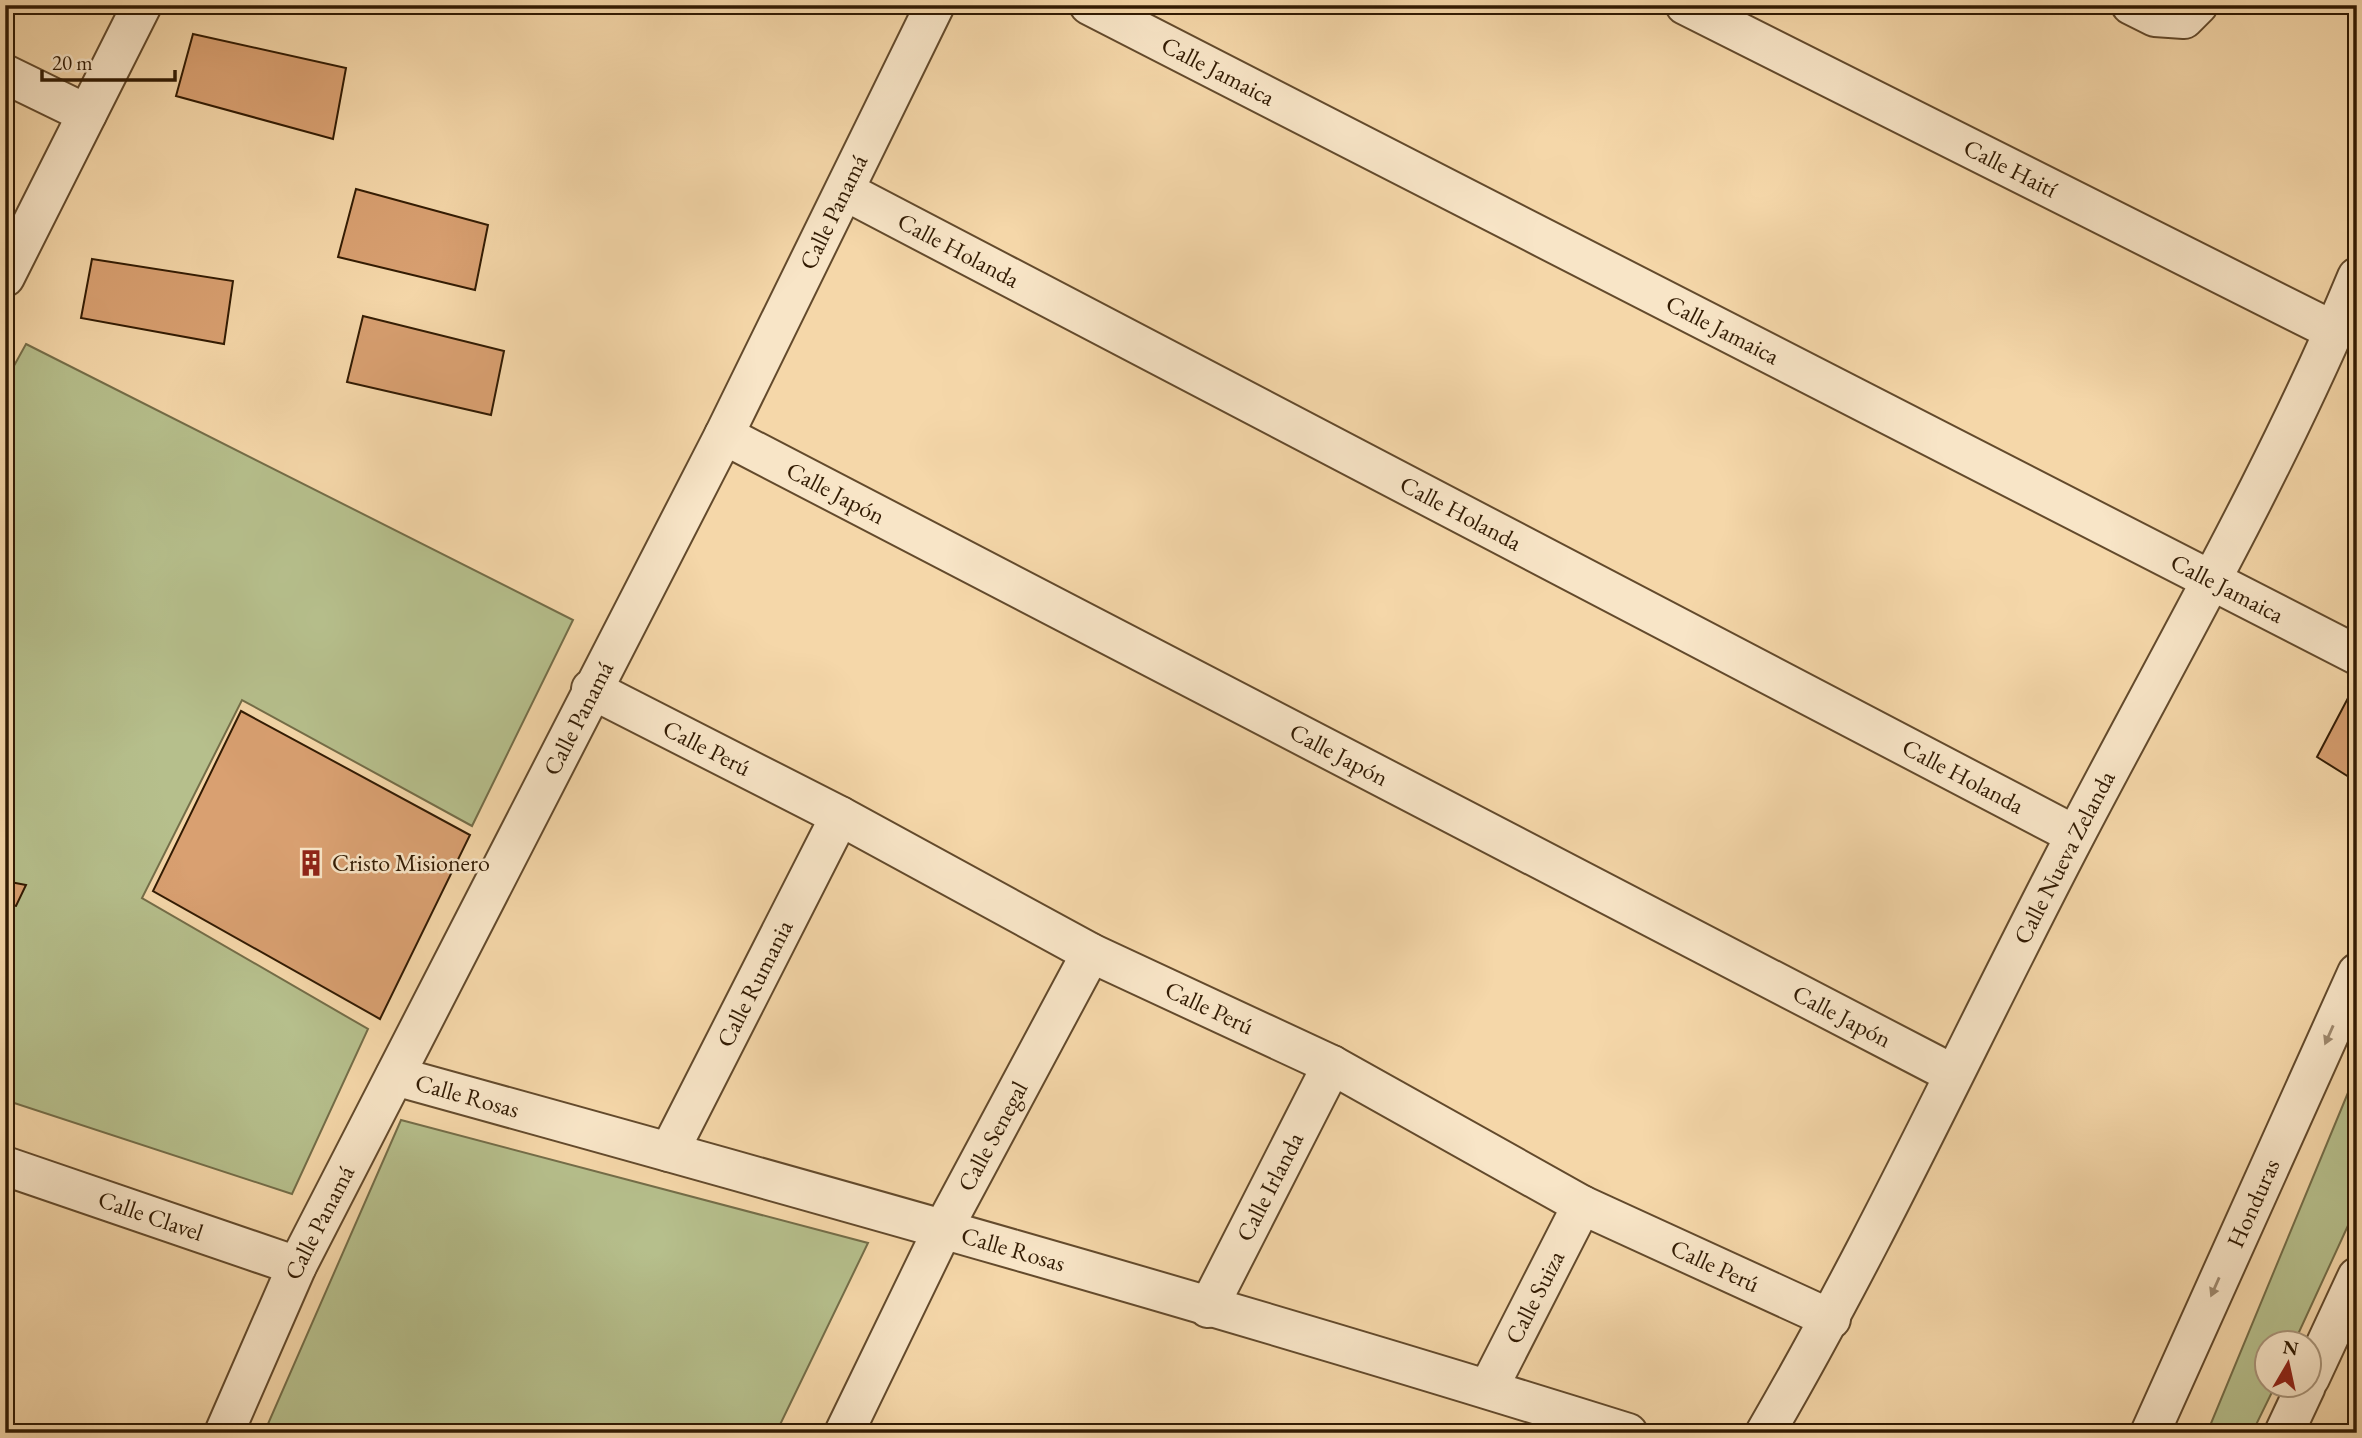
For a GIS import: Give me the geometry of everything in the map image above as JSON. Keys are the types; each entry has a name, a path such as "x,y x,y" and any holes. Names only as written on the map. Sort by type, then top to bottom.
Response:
{"street":[{"path":"5,277 142,5"},
{"name":"Calle Panamá","path":"224,1433 297,1266 724,435 935,5"},
{"name":"Calle Jamaica","path":"1089,5 2357,655"},
{"name":"Calle Haití","path":"1685,5 2334,331"},
{"path":"2131,5 2155,17 2191,12"},
{"path":"5,75 87,114"},
{"name":"Calle Holanda","path":"845,191 2076,835"},
{"name":"Calle Nueva Zelanda","path":"1765,1433 1831,1319 1953,1074 2210,582 2334,331 2357,277"},
{"name":"Calle Japón","path":"724,435 1953,1074"},
{"name":"Calle Perú","path":"591,690 840,816 1091,953 1332,1065 1582,1205 1831,1319"},
{"name":"Calle Rumania","path":"670,1152 840,816"},
{"name":"Calle Senegal","path":"844,1433 942,1231 1091,953"},
{"name":"Honduras","path":"2150,1433 2357,973"},
{"name":"Calle Irlanda","path":"1208,1308 1332,1065"},
{"name":"Calle Rosas","path":"395,1076 670,1152 1488,1389 1628,1433"},
{"name":"Calle Clavel","path":"5,1166 297,1266"},
{"name":"Calle Suiza","path":"1488,1389 1582,1205"},
{"path":"2324,1346 2357,1277"},
{"path":"2284,1433 2299,1400"}],"green space":[{"path":"26,344 573,620 472,826 242,700 142,898 368,1029 292,1194 5,1100 5,382"},
{"path":"2357,1071 2357,1206 2300,1330 2254,1330 2254,1400 2268,1400 2252,1433 2207,1433"},
{"path":"401,1120 868,1243 776,1433 264,1433"}],"building":[{"path":"193,34 346,68 333,139 176,96"},
{"path":"356,189 488,225 475,290 338,257"},
{"path":"92,259 233,281 224,344 81,318"},
{"path":"363,316 504,351 491,415 347,382"},
{"path":"2348,698 2357,702 2357,782 2317,757"},
{"name":"Cristo Misionero","path":"241,711 470,835 380,1019 153,891"},
{"path":"5,881 26,885 16,906 5,904"}],"place":[{"name":"Cristo Misionero","path":"311,863"}]}
